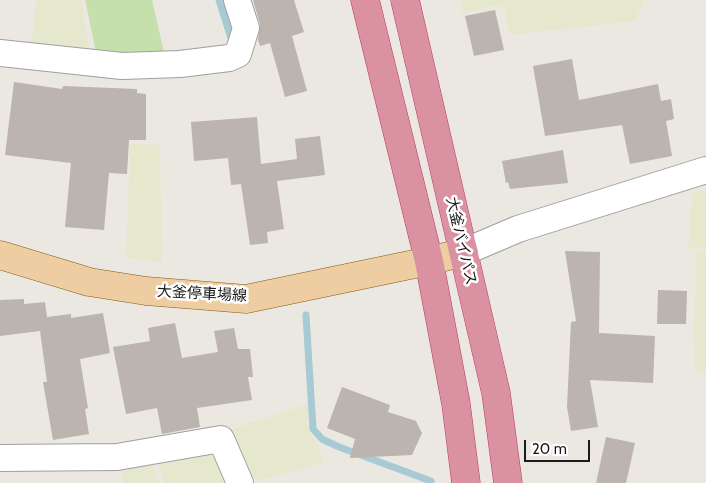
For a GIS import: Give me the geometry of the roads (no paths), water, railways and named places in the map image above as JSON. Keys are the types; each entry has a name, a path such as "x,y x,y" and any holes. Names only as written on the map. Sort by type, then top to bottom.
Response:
{"highway":[{"path":"365,0 429,261 456,404 466,483"},
{"name":"大釜バイパス","path":"405,0 496,393 508,483"}],"main road":[{"name":"大釜停車場線","path":"0,256 89,282 146,291 246,299 464,252"}],"street":[{"path":"0,53 122,66 180,64 229,58 238,54 246,28 237,0"},
{"path":"464,252 518,229 706,170"},
{"path":"0,458 116,457 221,439 240,483"}],"waterway":[{"path":"219,0 231,38"},
{"path":"306,315 313,429 322,439 339,447 431,481"}]}
